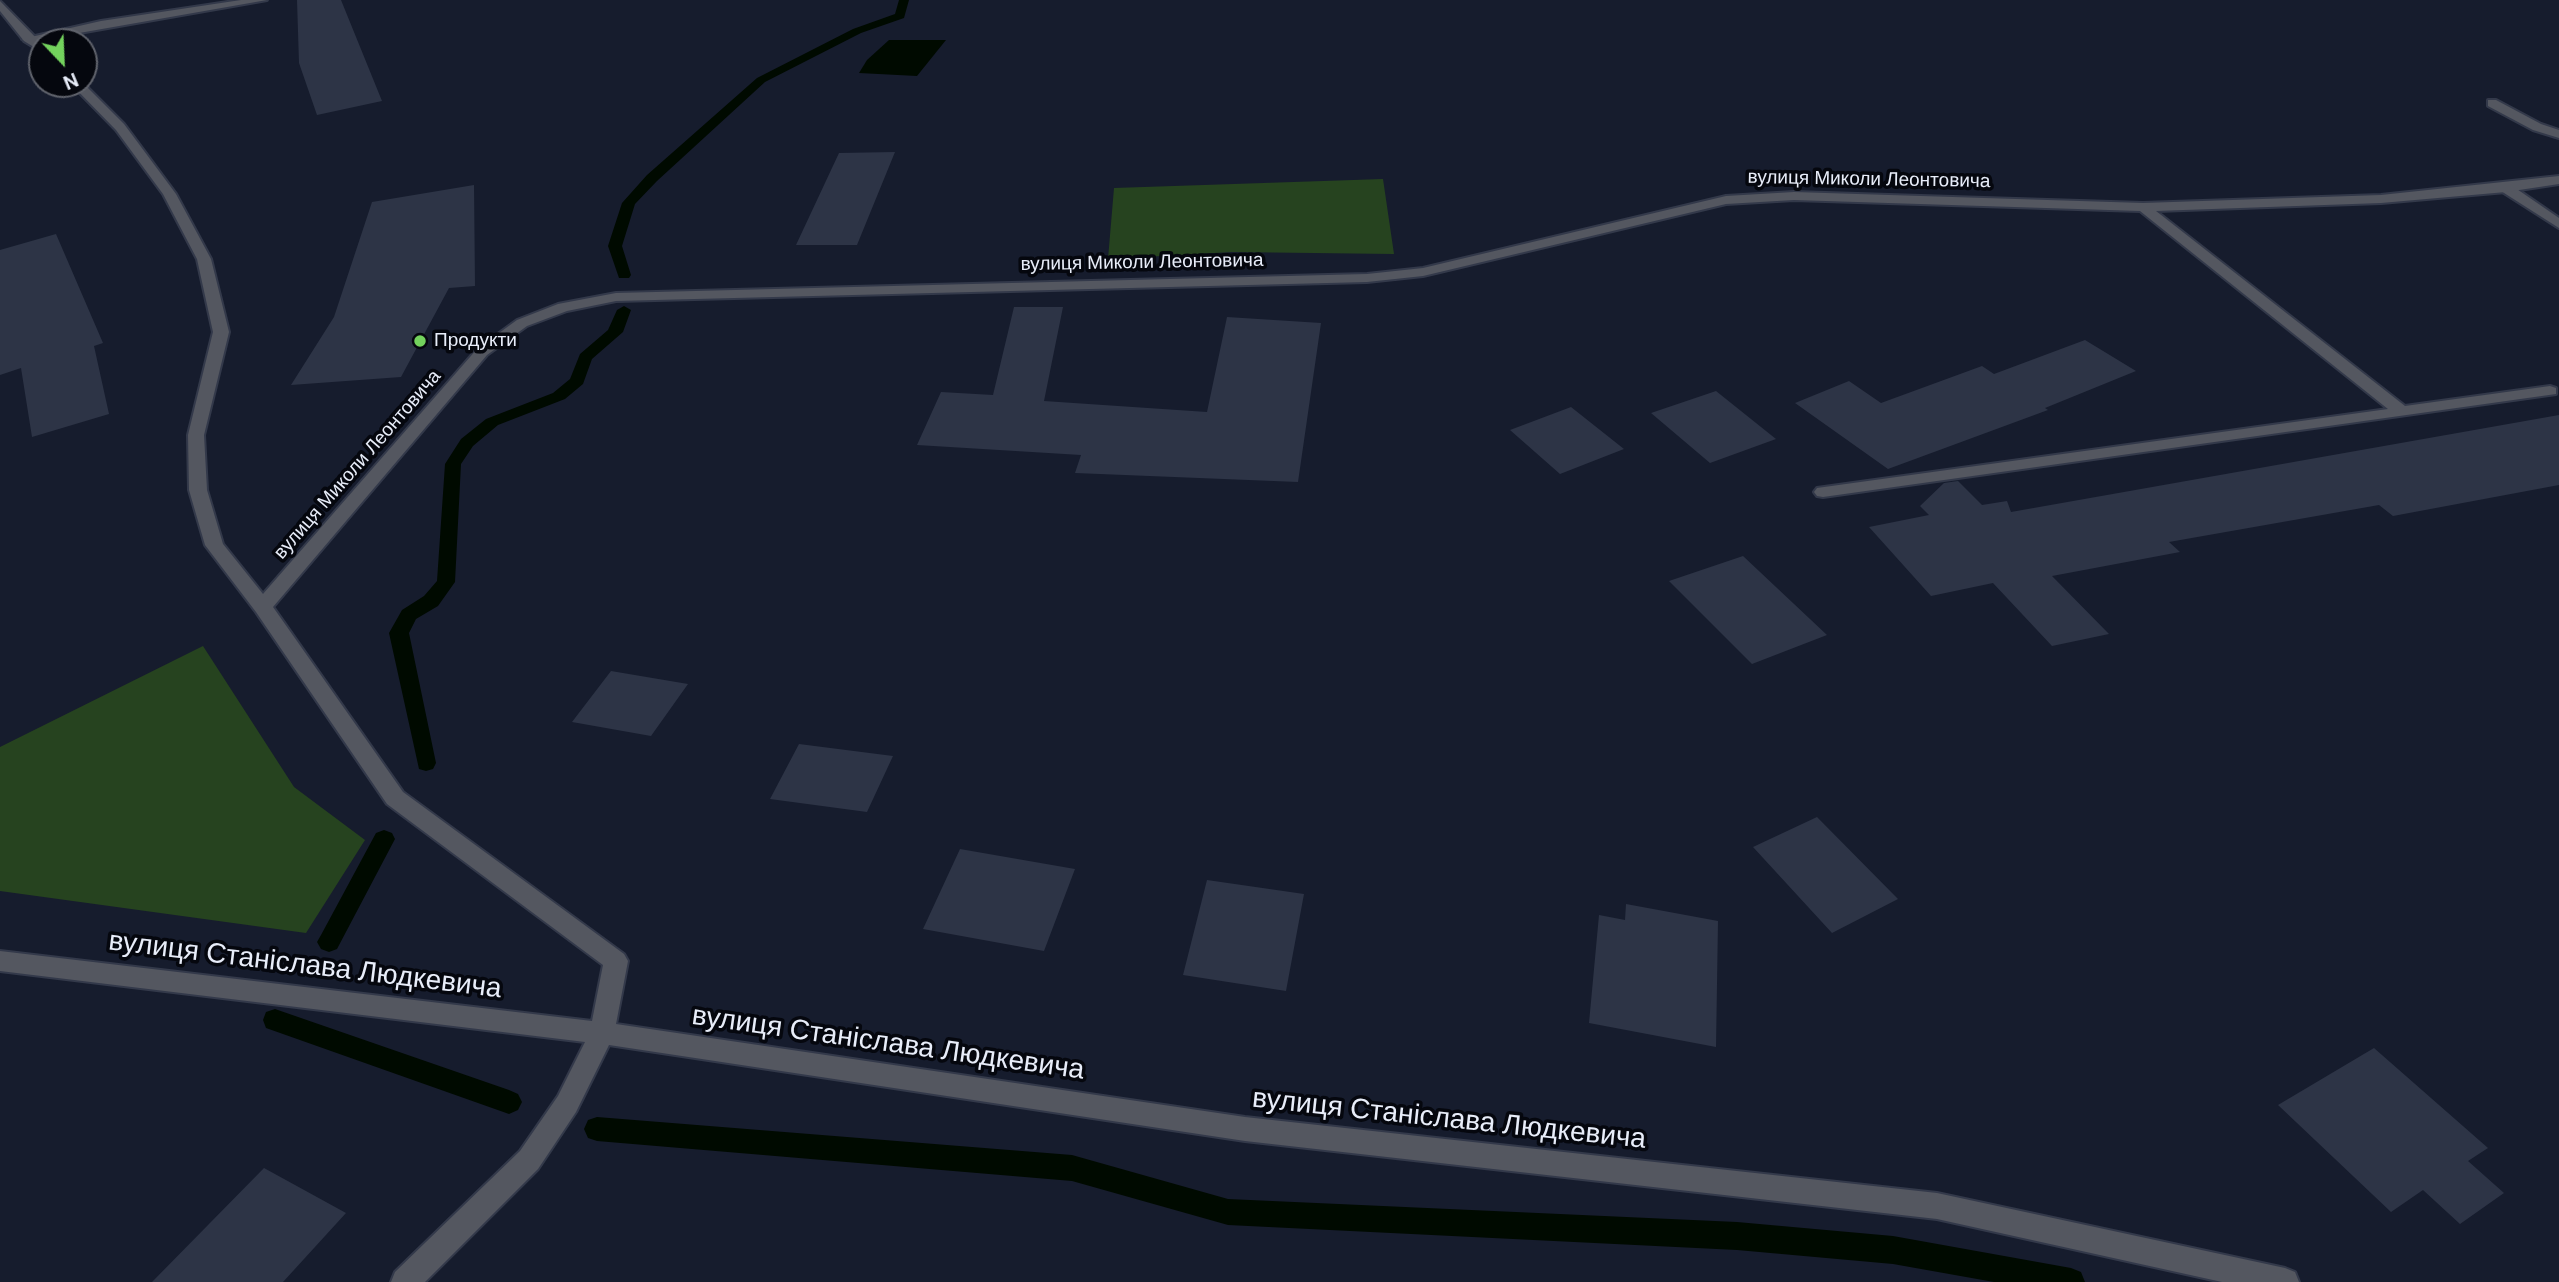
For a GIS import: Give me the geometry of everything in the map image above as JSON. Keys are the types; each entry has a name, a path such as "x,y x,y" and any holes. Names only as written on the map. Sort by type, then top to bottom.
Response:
{"street":[{"path":"82,28 262,0"},
{"path":"0,4 28,39"},
{"path":"91,98 120,127 169,194 204,260 221,332 197,435 198,490 214,545 263,607 395,798 616,961 602,1034 567,1104 529,1160 405,1282"},
{"path":"2492,103 2537,127 2559,134"},
{"name":"вулиця Миколи Леонтовича","path":"263,607 482,352 522,323 563,307 615,297 1367,278 1423,272 1726,200 1794,196 2143,207 2381,199 2506,188 2559,180"},
{"path":"2506,188 2559,224"},
{"path":"2143,207 2401,411"},
{"path":"1823,492 2550,391"},
{"name":"вулиця Станіслава Людкевича","path":"0,961 602,1034 1245,1129 1937,1206 2285,1282"}],"green space":[{"path":"1383,179 1394,254 1232,252 1108,259 1114,188"},
{"path":"203,646 294,787 365,840 306,933 0,891 0,747"}],"shaded area":[{"path":"889,40 946,40 917,76 859,73 867,60"}],"building":[{"path":"297,0 341,0 382,101 317,115 299,63"},
{"path":"895,152 857,245 796,245 839,153"},
{"path":"474,185 475,286 449,288 401,377 291,385 334,317 372,202"},
{"path":"56,234 103,343 94,346 109,414 32,437 21,368 0,375 0,250"},
{"path":"1014,307 1063,307 1044,401 1207,412 1227,317 1321,323 1298,482 1075,473 1081,455 917,445 941,392 993,395"},
{"path":"2085,340 2136,371 2045,408 2048,410 1888,469 1795,403 1849,381 1881,403 1982,366 1994,374"},
{"path":"1716,391 1776,439 1710,463 1651,413"},
{"path":"1571,407 1624,449 1560,474 1510,430"},
{"path":"2559,415 2559,485 2393,516 2379,505 2169,542 2180,552 2052,576 2109,634 2052,646 1993,583 1931,596 1869,527 1929,515 1920,506 1944,483 1958,481 1982,505 2007,501 2011,512"},
{"path":"1743,556 1827,635 1752,664 1669,581"},
{"path":"611,671 688,684 651,736 572,722"},
{"path":"799,744 893,756 867,812 770,799"},
{"path":"1817,817 1898,899 1832,933 1753,847"},
{"path":"960,849 1075,869 1044,951 923,929"},
{"path":"1207,880 1304,894 1286,991 1183,975"},
{"path":"1626,904 1718,921 1716,1047 1589,1023 1599,915 1625,920"},
{"path":"2374,1048 2488,1148 2468,1161 2504,1193 2460,1224 2423,1190 2391,1212 2278,1105"},
{"path":"264,1168 346,1213 283,1282 152,1282"}],"waterway":[{"path":"624,275 615,246 629,203 652,178 761,80 857,31 900,16 904,0"},
{"path":"426,763 399,633 409,615 431,601 446,582 453,464 467,443 492,422 559,396 577,381 585,357 615,332 624,310"},
{"path":"329,942 384,839"},
{"path":"275,1020 509,1102"},
{"path":"597,1129 1072,1168 1228,1212 1737,1236 1893,1250 2071,1282"}],"place":[{"name":"Продукти","path":"420,341"}]}
